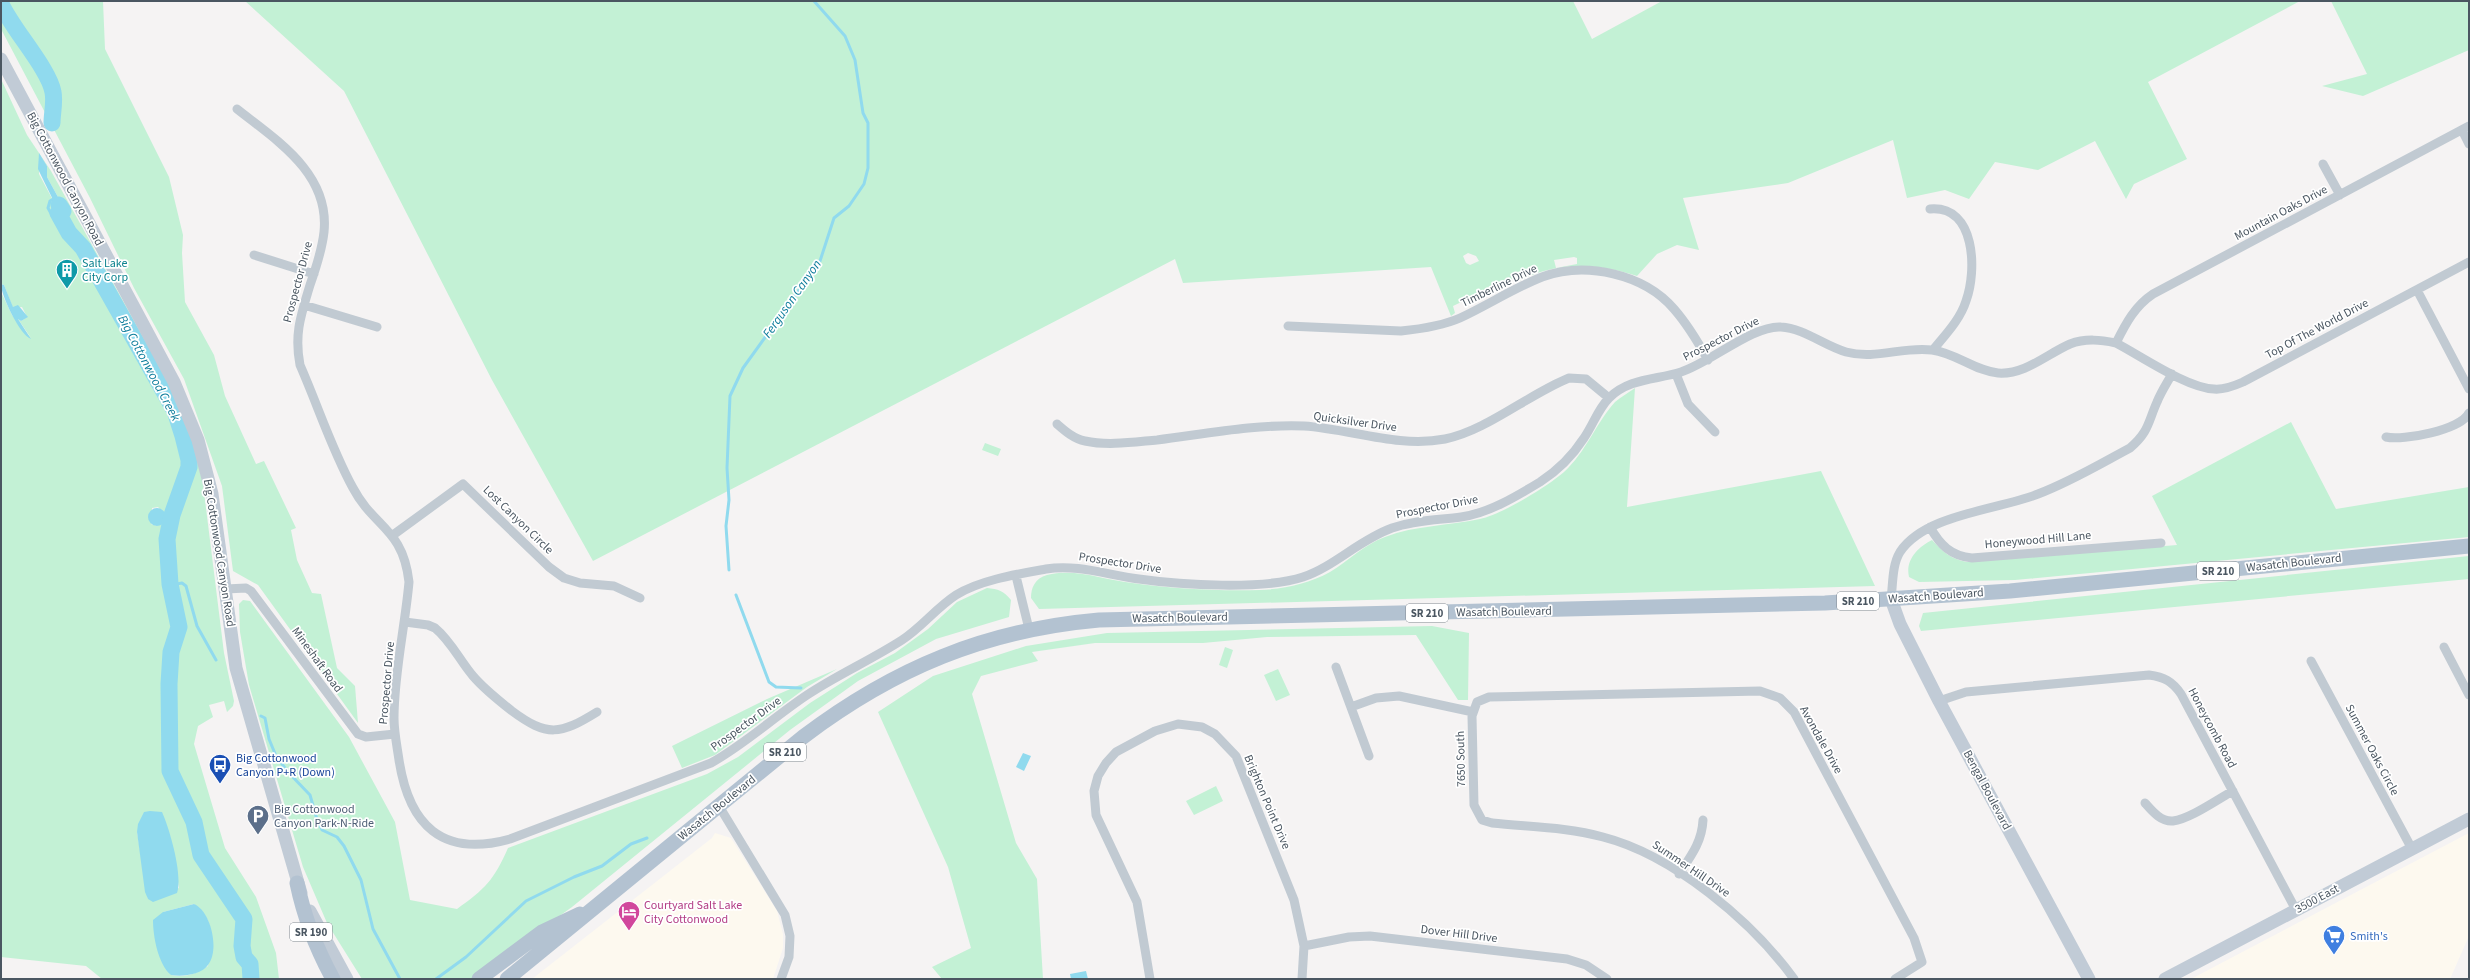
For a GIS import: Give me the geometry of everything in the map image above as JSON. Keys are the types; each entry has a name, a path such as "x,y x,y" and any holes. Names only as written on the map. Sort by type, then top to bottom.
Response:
{"main road":[{"name":"Big Cottonwood Canyon Road","path":"1,59 186,407 198,440 212,494 240,685 297,883 318,927 347,979"},
{"name":"Wasatch Boulevard","path":"507,979 599,906 819,725 876,687 919,665 952,651 1029,629 1099,620 1761,606 1891,599 2010,591 2469,546"},
{"name":"Bengal Boulevard","path":"1891,599 1900,624 1939,701 2089,979"},
{"name":"3500 East","path":"2165,979 2469,819"},
{"name":"SR 190","path":"297,883 301,903 315,944 333,979"},
{"path":"480,979 542,932 599,906"}],"street":[{"name":"Prospector Drive","path":"237,109 291,152 314,182 324,215 324,232 314,274 296,335 300,365 354,490 362,503 393,535 408,566 409,582 394,718 395,734 408,800 422,822 449,839 478,844 494,843 711,763 729,753 804,697 910,635 954,596 972,587 1047,569 1069,567 1090,569 1136,579 1183,584 1269,583 1304,577 1320,570 1375,535 1412,523 1476,514 1540,482 1570,456 1583,441 1609,398 1623,387 1639,380 1676,374 1708,360 1757,333 1782,327 1845,352 1862,355 1915,350 1934,350 1978,368 2007,374 2021,370 2069,345 2080,341 2091,340 2116,343 2172,374"},
{"name":"Mountain Oaks Drive","path":"2116,343 2134,310 2142,301 2465,128 2469,144"},
{"path":"2324,164 2340,195"},
{"path":"1930,209 1940,208 1950,211 1958,219 1970,245 1972,263 1966,302 1959,317 1934,350"},
{"path":"254,255 314,274"},
{"name":"Top Of The World Drive","path":"2172,374 2204,387 2213,389 2233,386 2469,262"},
{"name":"Timberline Drive","path":"1288,326 1401,331 1418,329 1459,318 1522,286 1550,274 1574,271 1601,272 1625,278 1650,289 1674,308 1692,333 1708,360"},
{"path":"2417,290 2469,389"},
{"path":"304,305 377,327"},
{"path":"1676,374 1688,404 1715,432"},
{"path":"1891,599 1897,559 1901,551 1930,527 1959,515 1993,509 2038,494 2130,448 2142,438 2148,429 2157,403 2172,374"},
{"name":"Quicksilver Drive","path":"1057,424 1067,433 1084,441 1106,443 1145,441 1277,426 1328,428 1402,441 1430,442 1461,434 1569,378 1586,379 1609,398"},
{"path":"2386,437 2406,439 2422,435 2456,424 2469,414"},
{"name":"Lost Canyon Circle","path":"393,535 463,484 549,567 564,578 580,583 614,586 640,598"},
{"name":"Honeywood Hill Lane","path":"1930,527 1942,544 1950,552 1960,556 1972,558 2161,543"},
{"path":"1016,576 1029,629"},
{"name":"Mineshaft Road","path":"226,589 246,588 251,591 358,734 366,737 395,734"},
{"path":"405,622 428,625 435,628 474,676 507,706 536,727 554,730 568,728 597,712"},
{"path":"2444,648 2466,682 2469,695"},
{"name":"Summer Oaks Circle","path":"2311,661 2412,849"},
{"path":"1336,667 1369,756"},
{"name":"Honeycomb Road","path":"1939,701 1966,692 2150,675 2163,677 2176,687 2181,694 2296,910"},
{"name":"Avondale Drive","path":"1477,702 1489,696 1760,691 1780,698 1794,712 1914,938 1922,962 1895,979"},
{"path":"1351,707 1376,698 1399,696 1472,712"},
{"name":"7650 South","path":"1477,702 1472,712 1474,805 1478,816"},
{"name":"Brighton Point Drive","path":"1150,979 1137,902 1126,874 1098,821 1094,803 1094,791 1098,776 1106,763 1116,752 1166,726 1178,724 1202,727 1215,734 1236,756 1294,900 1304,946 1302,979"},
{"path":"2145,803 2153,813 2164,819 2173,821 2183,818 2233,791"},
{"path":"719,806 785,915 790,936 788,957 781,979"},
{"name":"Summer Hill Drive","path":"1478,816 1482,820 1492,823 1602,836 1642,851 1679,874 1734,913 1778,957 1794,979"},
{"path":"1679,874 1698,846 1702,834 1703,820"},
{"name":"Dover Hill Drive","path":"1304,946 1349,937 1389,938 1567,959 1586,965 1607,979"}],"shaded area":[{"path":"715,833 731,838 777,911 783,934 783,948 773,979 532,979 712,838"},
{"path":"2469,833 2469,936 2450,979 2191,979"}],"green space":[{"path":"1,1 103,1 105,49 169,177 183,235 182,253 185,302 214,355 225,396 256,464 264,461 296,528 291,530 297,560 312,593 321,594 337,668 355,686 358,723 258,585 233,571 222,486 184,379 134,288 90,198 1,29"},
{"path":"245,1 1573,1 1592,39 1662,1 2300,1 2148,82 2187,159 2134,184 2126,199 2095,141 2038,170 1995,162 1969,199 1945,190 1907,198 1893,140 1788,183 1683,198 1699,250 1677,245 1657,254 1637,276 1607,268 1577,266 1548,270 1519,281 1517,277 1482,295 1481,300 1476,295 1453,306 1455,313 1451,316 1431,267 1183,283 1175,259 593,561 492,380 344,91","holes":["1468,253 1476,256 1479,261 1470,265 1466,263 1463,256","1574,257 1577,258 1577,264 1556,268 1554,260"]},
{"path":"2331,1 2469,1 2469,50 2363,96 2322,86 2367,74"},
{"path":"1,79 27,135 51,171 162,371 194,444 203,484 224,653 234,701 233,706 227,712 224,701 209,705 213,717 198,726 194,744 225,848 256,897 276,953 279,979 102,979 86,966 1,957 1,292 12,315 31,338 18,319 21,321 27,317 22,307 13,308 4,285 1,284","holes":["39,154 47,166 47,177 70,219 60,225 53,208 56,206 39,174","158,507 166,516 166,519 157,526 151,524 152,508","137,832 170,836 179,888 148,899","194,904 201,911 206,917 211,932 208,966 190,975 171,975 163,912"]},
{"path":"1635,388 1627,507 1821,471 1875,586 1039,609 1031,598 1034,584 1039,578 1058,573 1090,575 1121,582 1148,585 1212,590 1269,589 1287,587 1313,580 1337,568 1364,548 1385,537 1408,530 1480,519 1500,512 1524,499 1547,485 1572,464 1585,447 1608,410 1622,396"},
{"path":"2291,422 2336,509 2469,487 2469,537 2015,580 1919,582 1909,577 1909,565 1914,555 1922,546 1932,540 1948,554 1956,559 1967,562 2177,545 2152,496"},
{"path":"985,443 1001,449 998,456 982,450"},
{"path":"2469,556 2469,579 1921,631 1919,626 1923,613"},
{"path":"987,588 1006,594 1011,600 1009,617 936,639 858,681 790,730 572,907 472,979 362,979 327,923 303,867 249,685 240,632 239,604 243,600 250,601 349,737 395,822 410,900 457,909 475,896 488,883 498,868 508,848 707,774 738,757 810,703 857,673 895,653 928,629 957,602"},
{"path":"1432,626 1469,633 1468,700 1458,700 1416,635 1267,637 1203,643 1095,643 1032,652 1038,661 981,676 972,694 1016,843 1037,879 1043,979 942,979 932,967 971,948 948,867 878,712 933,676 1026,646 1107,633"},
{"path":"1225,647 1233,650 1227,668 1219,665"},
{"path":"837,669 807,687 715,755 682,768 672,746 767,699"},
{"path":"1278,669 1290,695 1276,701 1264,675"},
{"path":"1216,786 1223,801 1194,815 1186,801"}],"water":[{"path":"39,153 47,166 47,177 70,219 60,225 57,220 60,219 53,208 56,206 38,169"},
{"path":"1,284 4,285 13,307 18,305 28,317 21,321 18,319 31,339 22,330 12,314 4,297"},
{"path":"153,508 161,508 166,513 164,524 161,526 153,526 148,521 148,513"},
{"path":"1023,753 1031,756 1024,771 1016,767"},
{"path":"144,812 162,812 175,852 178,875 177,893 153,902 148,899 145,892 137,832 138,824"},
{"path":"194,904 205,914 209,922 213,941 212,958 208,965 201,971 180,976 171,975 166,970 157,949 153,920 163,912"},
{"path":"1086,971 1088,979 1071,979 1070,974"}],"waterway":[{"name":"Ferguson Canyon","path":"729,570 726,526 729,500 727,468 730,396 743,368 820,261 834,218 849,206 864,184 868,168 868,123 863,113 855,60 845,36 814,1"},
{"name":"Big Cottonwood Creek","path":"1,4 45,72 50,83 54,96 52,123"},
{"path":"53,217 48,208 50,201 55,198"},
{"name":"Big Cottonwood Creek","path":"59,205 63,211 58,213 69,233 83,248 175,411 189,460 189,467 172,515 167,539 170,584 179,627 171,652 169,684 170,771 194,822 201,855 244,919 242,946 244,957 250,964 251,979"},
{"path":"58,213 53,217 58,226 70,233"},
{"path":"66,218 83,248"},
{"path":"171,585 182,583 186,586 197,626 216,660"},
{"name":"Ferguson Canyon","path":"736,595 769,682 776,687 801,688"},
{"path":"261,716 265,718 269,739 276,756 288,772 310,795 322,830 337,837 344,846 361,880 373,929 400,979"},
{"path":"436,979 466,957 526,901 574,877 602,866 631,844 647,838"}],"place":[{"name":"Salt Lake City Corp","path":"67,290"},
{"name":"Big Cottonwood Canyon P+R (Down)","path":"220,784"},
{"name":"Big Cottonwood Canyon Park-N-Ride","path":"258,836"},
{"name":"Courtyard Salt Lake City Cottonwood","path":"629,932"},
{"name":"Smith's","path":"2334,956"}]}
